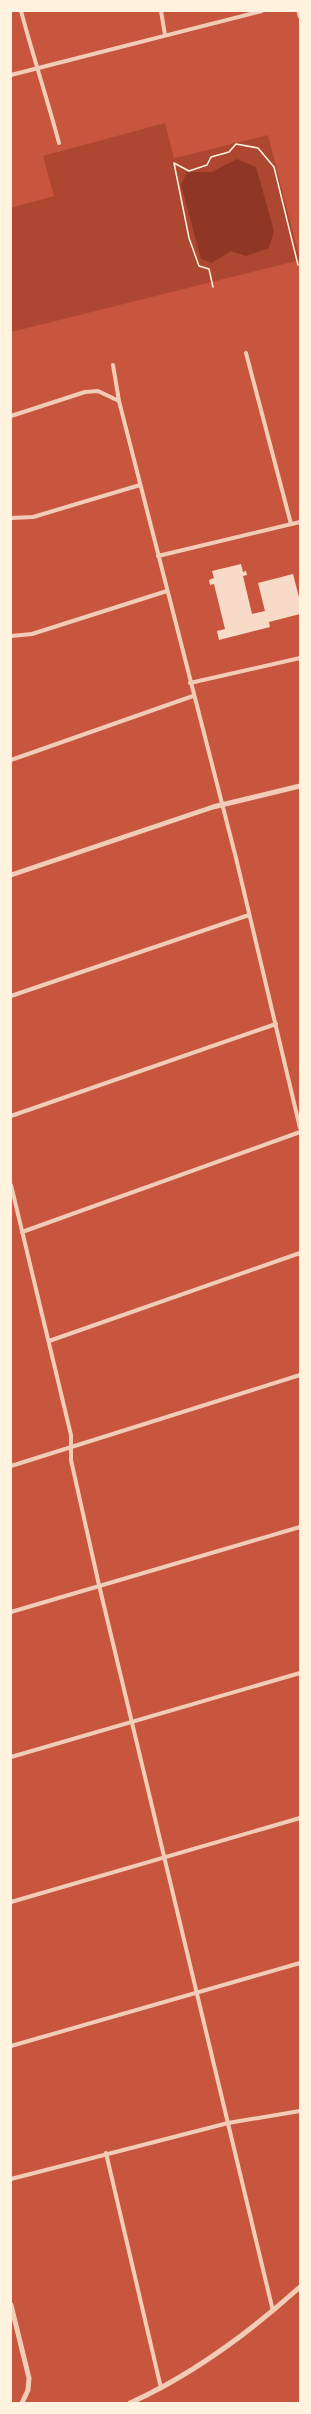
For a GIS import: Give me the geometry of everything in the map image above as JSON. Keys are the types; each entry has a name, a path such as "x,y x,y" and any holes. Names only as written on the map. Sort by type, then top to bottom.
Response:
{"street":[{"path":"21,11 36,68 43,82 59,143"},
{"path":"160,11 165,36"},
{"path":"11,75 262,11"},
{"path":"299,11 300,16"},
{"path":"246,353 291,524"},
{"path":"113,364 119,401 249,915 300,1128"},
{"path":"11,416 85,392 98,391 119,401"},
{"path":"11,518 20,519 140,485"},
{"path":"158,556 300,522"},
{"path":"11,636 32,634 167,591"},
{"path":"190,683 300,658"},
{"path":"11,760 193,696"},
{"path":"11,875 221,805 300,786"},
{"path":"11,996 249,915"},
{"path":"11,1116 276,1024"},
{"path":"22,1232 300,1132"},
{"path":"11,1185 71,1435 71,1460 99,1585 273,2311"},
{"path":"49,1341 300,1253"},
{"path":"11,1466 300,1375"},
{"path":"11,1612 300,1527"},
{"path":"11,1757 300,1673"},
{"path":"11,1902 300,1818"},
{"path":"11,2046 300,1964"},
{"path":"11,2179 106,2153 228,2123 300,2111"},
{"path":"106,2153 161,2388"},
{"path":"130,2403 161,2388 221,2349 273,2311 300,2287"},
{"path":"11,2305 12,2315 29,2378 28,2390 22,2403"}],"path":[{"path":"213,287 209,269 199,266 189,238 174,163 189,171 207,165 211,157 229,152 236,144 258,148 274,167 298,265"}],"shaded area":[{"path":"165,123 174,158 268,135 300,260 11,332 11,208 54,196 43,156"},
{"path":"237,159 256,167 274,231 269,248 246,256 231,251 212,263 201,259 181,185 187,172 212,172"}],"building":[{"path":"241,564 243,572 246,571 247,575 243,576 252,614 265,611 258,583 293,574 300,601 300,614 269,622 270,627 219,640 217,631 225,629 214,584 210,585 209,580 214,578 212,571"}]}
